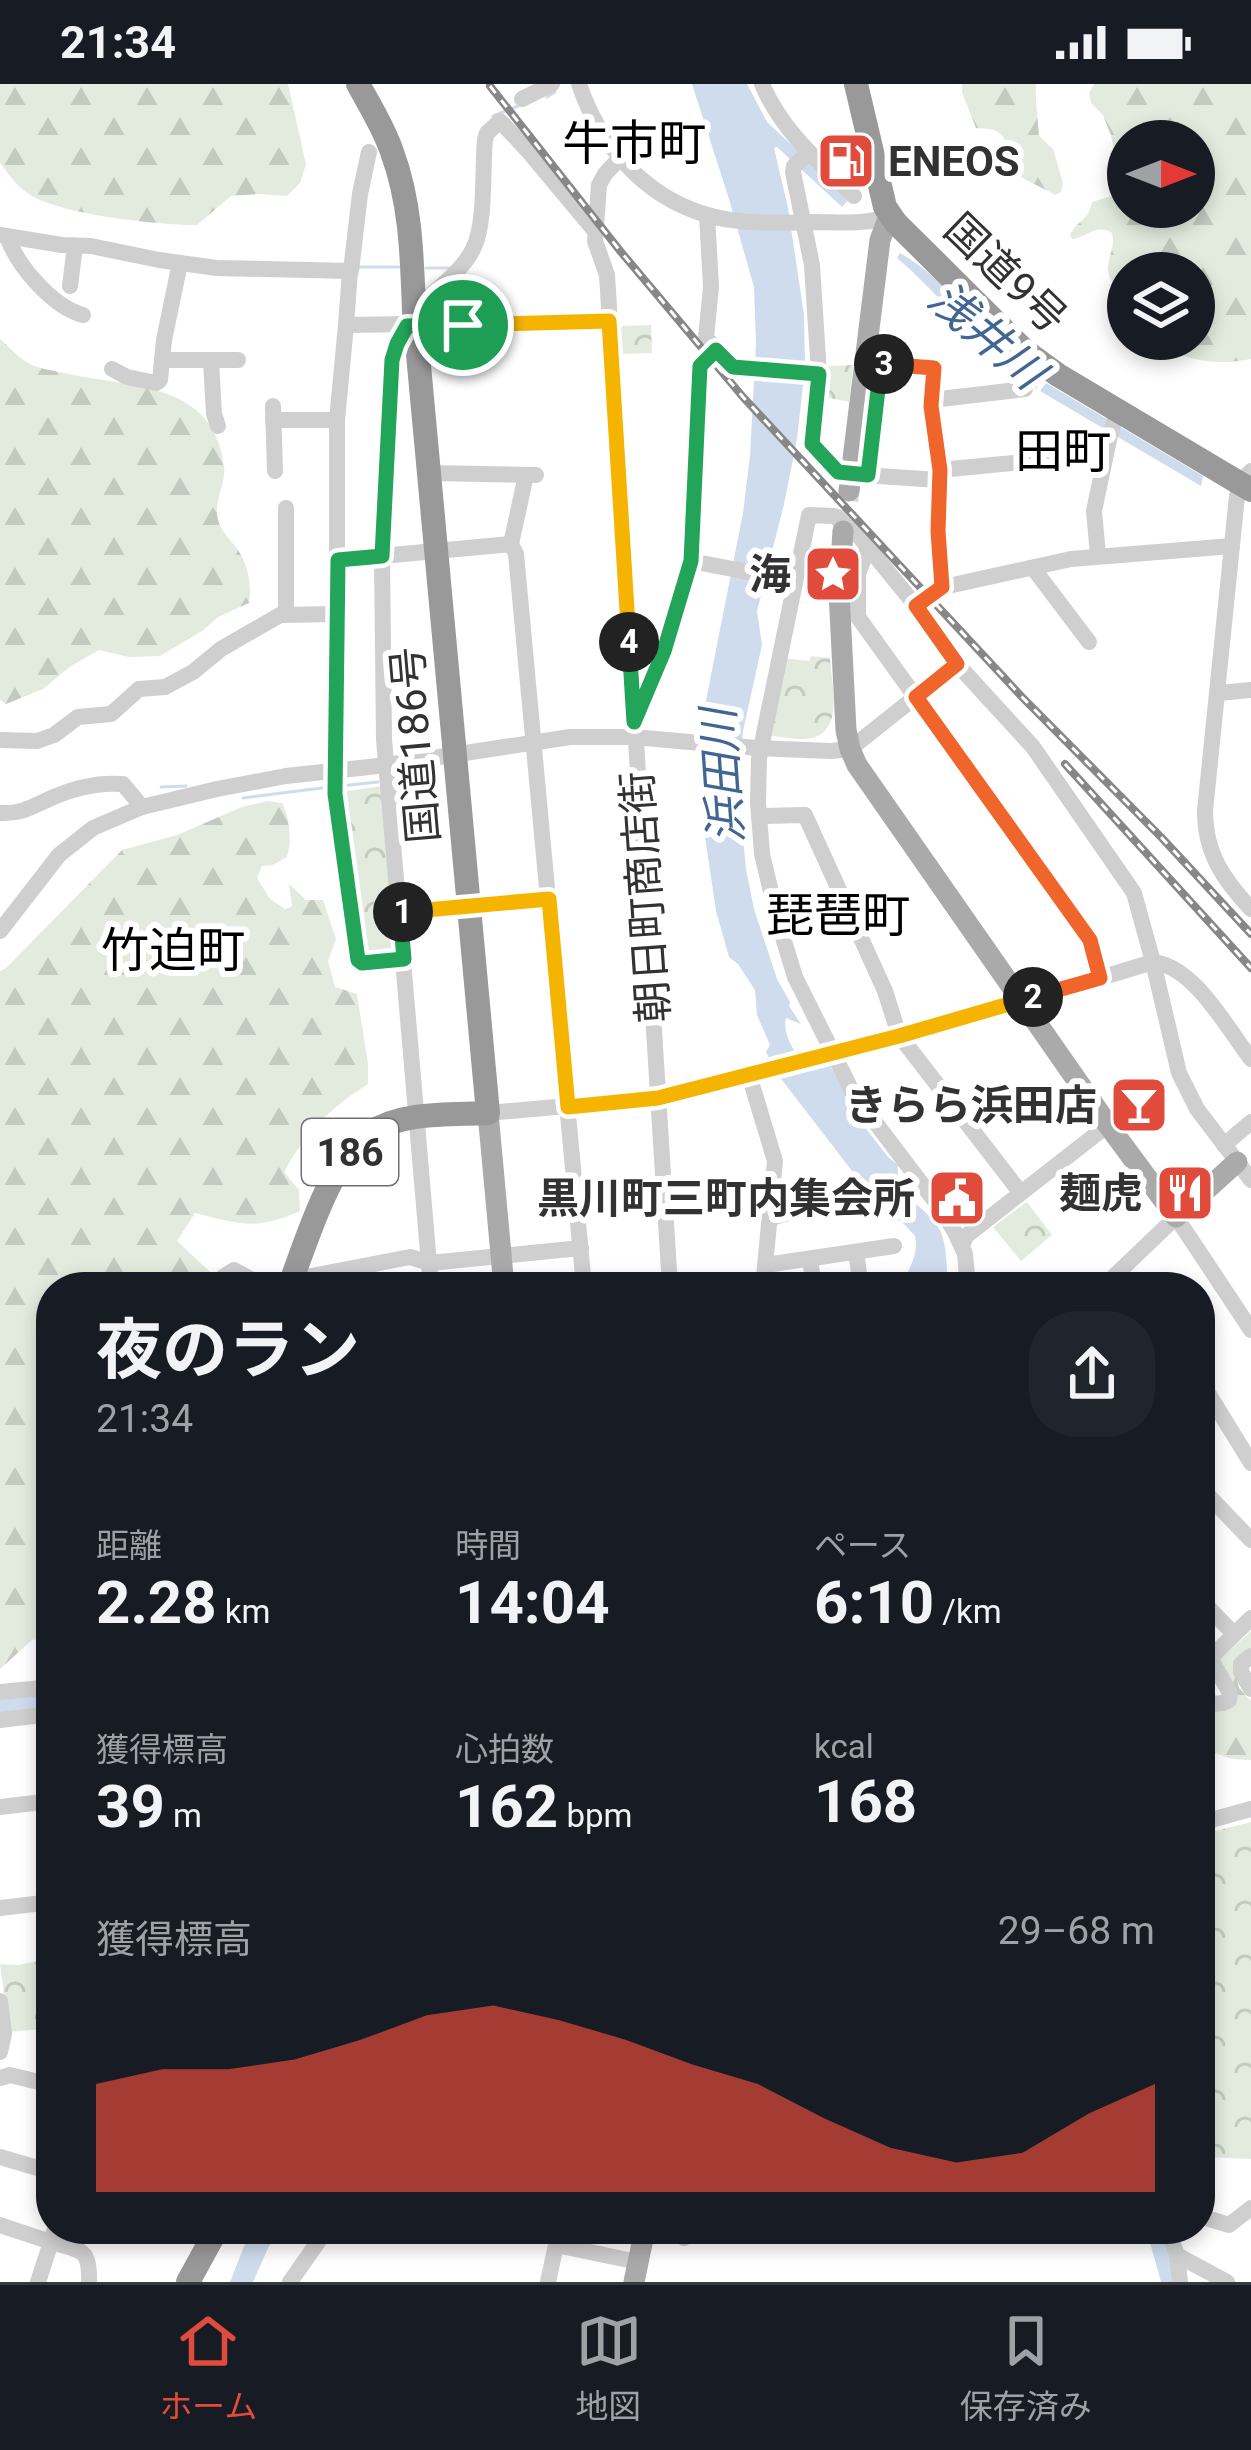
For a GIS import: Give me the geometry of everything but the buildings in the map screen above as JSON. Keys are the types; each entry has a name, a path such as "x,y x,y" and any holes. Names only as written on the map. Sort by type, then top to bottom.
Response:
{"highway":[{"name":"国道186号","path":"358,84 391,148 410,238 412,320 488,1113"},
{"name":"国道9号","path":"856,84 889,216 1025,351 1114,422 1247,481"},
{"name":"186","path":"295,1272 339,1167 371,1132 418,1117 488,1113"},
{"path":"188,2282 209,2244"}],"main road":[{"path":"854,478 873,363 880,240 889,216"},
{"path":"842,531 838,592 846,730 863,774 1176,1217 1241,1160"},
{"path":"488,1113 502,1272"}],"street":[{"path":"522,99 552,84"},
{"path":"579,84 620,158 665,196 707,215 802,223 889,216"},
{"path":"762,84 803,158 854,196"},
{"path":"430,1272 387,765 382,556 392,360 412,320 474,248 480,229 485,140 500,122 595,231"},
{"path":"369,152 351,268 337,420 335,794 358,960 404,959"},
{"name":"朝日町商店街","path":"620,158 599,185 595,244 606,272 669,1272"},
{"path":"803,158 802,223 816,307 812,444 854,478 939,475 1106,454"},
{"path":"707,215 711,286 706,338 733,367 817,374"},
{"path":"4,236 217,268 351,268"},
{"path":"4,236 54,302 83,315"},
{"path":"70,286 75,245"},
{"path":"112,369 128,377 160,380 180,263"},
{"path":"346,325 412,320 609,321"},
{"path":"634,730 691,561 700,366 716,350"},
{"path":"162,360 238,361"},
{"path":"211,361 218,426"},
{"path":"873,363 934,368 942,587"},
{"path":"932,400 1025,389"},
{"path":"275,471 273,413 337,420"},
{"path":"1099,555 1094,511 1114,422"},
{"path":"430,473 531,475 512,544 583,1272"},
{"path":"1247,481 1232,546 1205,828 1216,867 1251,909"},
{"path":"286,508 286,614"},
{"path":"966,1272 962,1246 940,1208 853,1093 830,1053 795,977 762,854 759,748 809,515 834,516 858,535 957,664 1033,747 1134,893 1179,1073 1197,1109 1241,1160"},
{"path":"338,560 512,544"},
{"path":"916,606 942,587 1099,555 1232,546"},
{"path":"868,548 858,574 858,616 1090,940 1100,978"},
{"path":"691,561 792,581"},
{"path":"1033,568 1089,642"},
{"path":"0,740 37,741 78,717 111,714 139,689 165,687 276,617 337,614"},
{"path":"0,932 70,844 93,827 142,807 250,782 634,730 685,742 850,749 957,664"},
{"path":"1218,693 1251,690"},
{"path":"0,813 27,811 92,785 114,783 123,784 142,807"},
{"path":"759,816 805,815 877,972 899,1036 1020,1192"},
{"path":"400,912 549,899"},
{"path":"488,1113 658,1098 899,1036 1154,962 1189,977 1251,1059"},
{"path":"749,1075 775,1161 765,1272"},
{"path":"1241,1160 1251,1122"},
{"path":"962,1246 966,1236 1108,1125"},
{"path":"771,1217 825,1202"},
{"path":"1119,1272 1176,1217 1213,1272"},
{"path":"766,1265 894,1246"},
{"path":"343,1272 410,1257 430,1263 581,1249"},
{"path":"856,1252 858,1272"},
{"path":"810,1259 812,1272"},
{"path":"1215,1276 1251,1330"},
{"path":"1215,1404 1251,1463"},
{"path":"1215,1503 1251,1540"},
{"path":"1215,1614 1234,1634"},
{"path":"1215,1654 1251,1618"},
{"path":"1251,1656 1241,1664 1240,1672 1251,1689"},
{"path":"1215,1676 1230,1693 1229,1700 1215,1704"},
{"path":"0,1693 36,1689"},
{"path":"0,1720 36,1716"},
{"path":"0,1807 36,1803"},
{"path":"1215,1819 1251,1809"},
{"path":"0,1908 36,1904"},
{"path":"0,2001 4,2035 0,2052"},
{"path":"0,2078 10,2075 36,2081"},
{"path":"0,2157 36,2168"},
{"path":"1215,2221 1229,2225 1251,2208"},
{"path":"0,2225 36,2232"},
{"path":"38,2282 50,2244"},
{"path":"70,2244 90,2259 89,2282"},
{"path":"290,2282 317,2244"},
{"path":"1173,2244 1180,2282"},
{"path":"548,2282 556,2245 636,2272"},
{"path":"1177,2255 1228,2282"}],"green space":[{"path":"0,84 288,84 306,164 300,183 287,196 231,196 197,225 134,221 60,207 26,192 0,163"},
{"path":"962,84 1036,84 1039,136 1053,149 1063,183 1061,192 1055,195 1009,169 1004,139 994,130 976,128"},
{"path":"1094,84 1251,84 1251,359 1226,362 1201,360 1215,360 1215,252 1111,252 1112,233 1106,230 1072,239 1070,235 1092,202 1107,197 1107,228 1215,228 1215,120 1107,120 1107,125 1089,93"},
{"path":"651,325 652,353 618,354 618,326"},
{"path":"0,339 36,367 164,393 204,417 217,438 224,466 219,523 241,556 250,590 249,603 218,617 160,656 129,657 99,650 43,689 6,704 0,700"},
{"path":"853,365 849,402 825,397 826,366"},
{"path":"811,656 830,658 834,704 829,726 812,738 772,736 783,658 809,661"},
{"path":"383,786 398,952 365,960 340,792"},
{"path":"268,801 282,803 285,809 287,857 262,866 257,878 270,899 285,909 292,906 289,884 306,900 323,900 336,939 328,961 335,987 357,994 368,1084 320,1122 284,1172 299,1190 300,1211 248,1224 195,1213 177,1241 210,1272 36,1272 36,1639 0,1669 0,971 122,850 177,835"},
{"path":"1027,1202 1052,1235 1021,1261 993,1227"},
{"path":"1251,1631 1251,1652 1235,1671 1239,1688 1251,1701 1251,1760 1215,1753 1215,1709 1231,1706 1217,1662"},
{"path":"1251,1822 1251,2159 1215,2158 1215,1831"},
{"path":"36,1961 36,2029 9,2032 0,1964"}],"water":[{"name":"浜田川","path":"692,84 747,84 767,122 849,199 842,207 774,148 804,315 805,367 797,439 757,611 762,645 743,731 738,785 754,909 777,979 801,1024 786,1018 789,1040 795,1052 828,1062 868,1124 867,1130 898,1165 905,1192 941,1233 947,1272 907,1272 915,1236 901,1221 889,1219 779,1076 766,1052 770,1045 757,1015 755,990 729,957 716,911 703,823 699,736 743,513 756,343 754,287"},
{"name":"浅井川","path":"900,253 937,280 1041,380 1036,389 981,343 897,258"},
{"path":"1046,383 1203,476 1201,486 1040,391"},
{"path":"245,2244 271,2244 253,2282 230,2282"}],"waterway":[{"path":"547,97 555,92"},
{"path":"493,116 518,106"},
{"path":"357,267 400,267"},
{"path":"426,268 450,268"},
{"path":"340,786 378,782"},
{"path":"161,787 186,786"},
{"path":"243,798 330,787"},
{"path":"0,1704 36,1700"},
{"path":"1161,2244 1172,2282"}],"tunnel":[{"path":"843,531 849,491"}],"railway":[{"path":"490,86 743,397 1251,934"},
{"path":"1065,764 1251,968"}],"place":[{"name":"ENEOS","path":"846,161"},
{"name":"海","path":"833,574"},
{"name":"きらら浜田店","path":"1139,1105"},
{"name":"麺虎","path":"1185,1193"},
{"name":"黒川町三町内集会所","path":"957,1198"}],"district":[{"name":"牛市町","path":"634,143"},
{"name":"田町","path":"1063,451"},
{"name":"琵琶町","path":"838,915"},
{"name":"竹迫町","path":"173,950"}],"route":[{"path":"609,321 634,722 664,651 691,561 700,366 716,350 733,367 819,374 812,444 838,472 863,475 868,475 881,364 934,368 931,406 940,470 942,587 916,606 957,664 916,697 1090,940 1100,978 658,1098 568,1107 549,899 400,912 404,959 358,960 335,794 338,560 382,556 386,437 397,344 407,326 463,325 609,321"}]}
